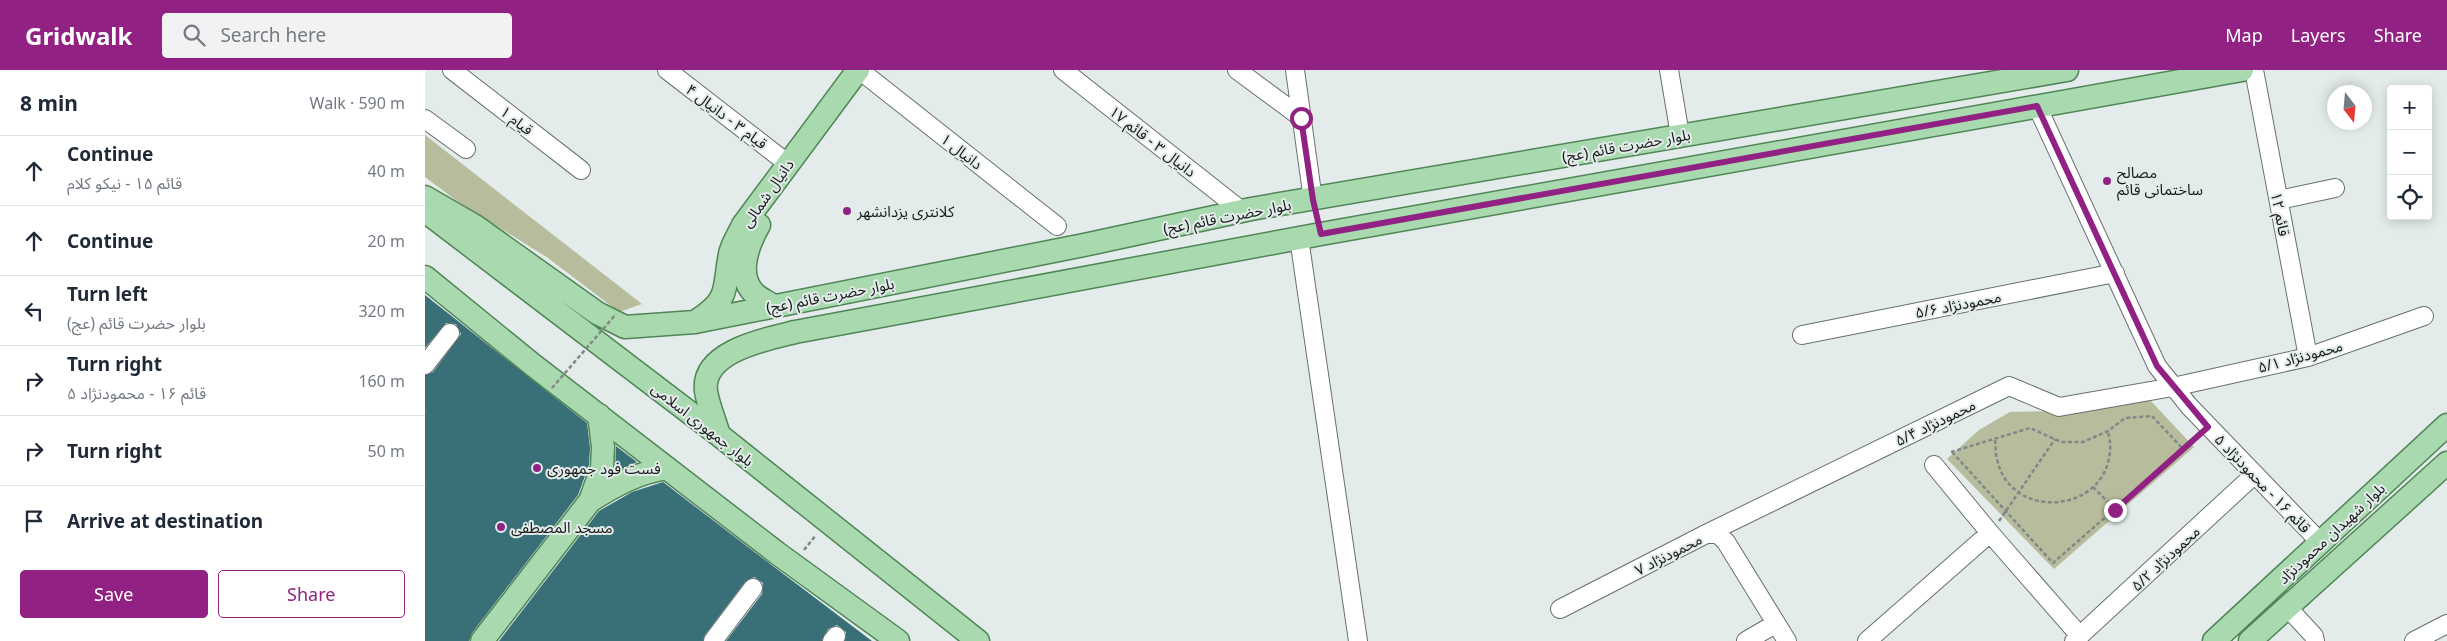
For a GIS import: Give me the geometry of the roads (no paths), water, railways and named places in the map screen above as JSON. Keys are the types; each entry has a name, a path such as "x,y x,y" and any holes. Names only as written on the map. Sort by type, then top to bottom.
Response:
{"main road":[{"name":"بلوار حضرت قائم (عج)","path":"425,197 475,226 597,313 625,327 695,322 1074,247 1242,211 2019,74 2067,70"},
{"name":"بلوار حضرت قائم (عج)","path":"719,435 706,389 709,371 725,357 748,344 804,331 1299,238 2242,70"},
{"name":"دانیال شمالی","path":"773,306 755,294 748,283 745,264 758,214 787,162 865,72"},
{"name":"دانیال شمالی","path":"695,322 715,308 723,298 731,251 743,225 758,214 780,189 865,72"},
{"path":"2019,74 2037,106"},
{"path":"1313,200 1321,234"},
{"name":"بلوار جمهوری اسلامی","path":"425,211 719,435 978,641"},
{"path":"425,277 667,468 898,641"},
{"path":"482,641 590,501 602,468 603,447 599,415"},
{"name":"بلوار شهیدان محمودنژاد","path":"2213,641 2447,425"},
{"name":"بلوار شهیدان محمودنژاد","path":"2250,641 2447,463"},
{"path":"590,501 621,482 643,472 667,468"}],"street":[{"name":"قیام ۱","path":"452,70 581,170"},
{"name":"قیام ۳ - دانیال ۴","path":"667,70 787,162"},
{"name":"دانیال ۳ - قائم ۱۷","path":"1063,70 1242,211"},
{"path":"1237,70 1301,118"},
{"path":"1295,70 1313,200"},
{"path":"1669,70 1680,135"},
{"name":"قائم ۱۲","path":"2254,70 2308,357"},
{"name":"دانیال ۱","path":"865,72 1057,226"},
{"name":"قائم ۱۶ - محمودنژاد ۵","path":"2037,106 2157,366 2208,427 2321,543"},
{"path":"425,119 466,149"},
{"path":"2279,200 2335,188"},
{"path":"1299,238 1358,641"},
{"name":"محمودنژاد ۵/۶","path":"1802,335 2115,273"},
{"name":"محمودنژاد ۵/۱","path":"2173,387 2308,357 2424,316"},
{"path":"425,365 450,333"},
{"name":"محمودنژاد ۵/۴","path":"1708,533 2009,386 2059,407 2173,387"},
{"path":"1934,465 2077,638"},
{"name":"محمودنژاد ۵/۲","path":"2077,638 2255,474"},
{"name":"محمودنژاد ۷","path":"1560,609 1708,533 1719,536 1725,542 1787,641"},
{"path":"1867,641 1990,533"},
{"path":"713,641 753,588"},
{"path":"2288,608 2314,636 2315,641"},
{"path":"1747,641 1775,624"},
{"path":"2413,641 2447,624"}],"place":[{"name":"مصالح ساختمانی قائم","path":"2107,181"},
{"name":"کلانتری یزدانشهر","path":"847,211"},
{"name":"فست فود جمهوری","path":"537,468"},
{"name":"مسجد المصطفی","path":"501,527"}]}
